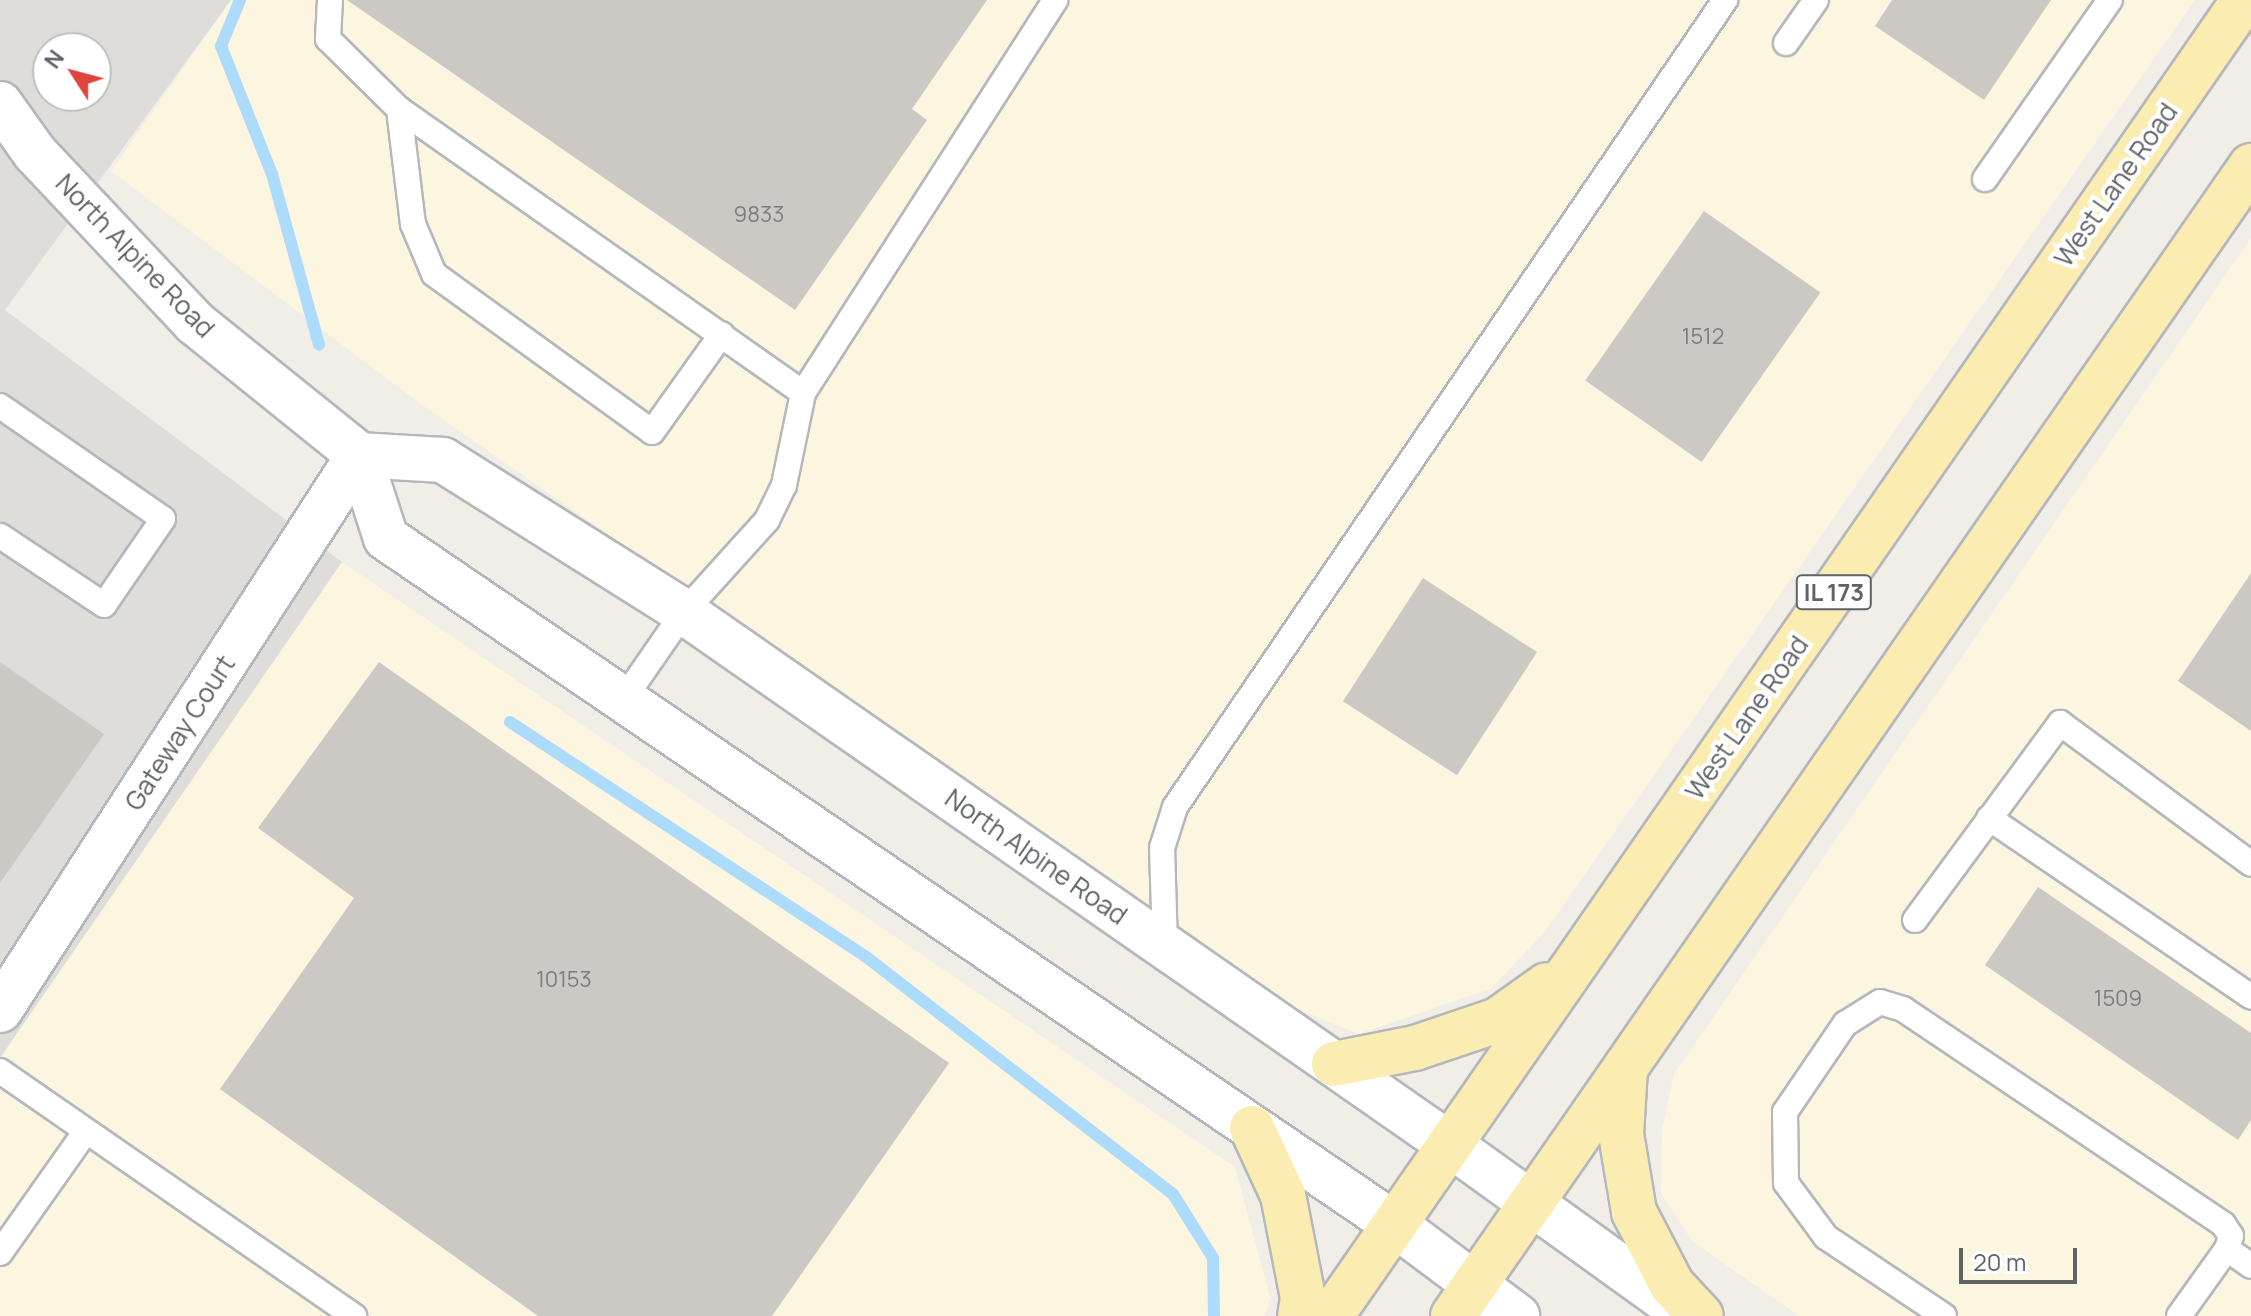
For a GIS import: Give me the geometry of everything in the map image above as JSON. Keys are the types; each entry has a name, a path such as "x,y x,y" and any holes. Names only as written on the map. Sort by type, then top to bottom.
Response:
{"main road":[{"name":"West Lane Road","path":"1331,1316 1579,962 2220,20 2244,0"},
{"path":"1464,1301 2251,166"},
{"path":"1334,1064 1415,1048 1498,1020 1579,962"},
{"path":"1625,1065 1621,1134 1634,1212 1672,1285 1701,1316"},
{"path":"1252,1128 1283,1195 1303,1298 1300,1316"}],"street":[{"name":"North Alpine Road","path":"0,104 35,153 195,323 359,455 443,460 684,612 1449,1144 1688,1316"},
{"path":"359,455 386,538 1394,1224 1464,1301 1517,1316"},
{"name":"Gateway Court","path":"0,1010 359,455"}],"lane":[{"path":"330,0 328,39 399,109 803,393"},
{"path":"623,700 684,612 767,520 784,485 803,393 1055,0"},
{"path":"1165,947 1162,848 1175,807 1725,0"},
{"path":"1786,43 1816,0"},
{"path":"1985,179 2110,0"},
{"path":"399,109 413,224 434,274 652,432 722,334"},
{"path":"0,406 163,519 104,605 0,536"},
{"path":"1915,920 2060,723 2251,864"},
{"path":"1989,818 2251,997"},
{"path":"1944,1316 1826,1237 1786,1183 1785,1112 1845,1024 1880,1002 1903,1009 2223,1224 2231,1236 2227,1249 2179,1316"},
{"path":"0,1071 354,1316"},
{"path":"0,1253 86,1131"},
{"path":"2227,1249 2251,1266"}],"shaded area":[{"path":"0,0 231,0 5,310 342,562 0,1058"},
{"path":"231,0 2195,0 1544,933 1490,989 1358,1034 1272,998 418,402 111,171"},
{"path":"2251,238 2251,1316 1799,1316 1692,1241 1661,1193 1662,1131 1674,1074"},
{"path":"342,562 1235,1167 1270,1297 1265,1316 0,1316 0,1058"}],"building":[{"path":"347,0 987,0 912,109 927,120 795,310"},
{"path":"1892,0 2051,0 1984,100 1875,26"},
{"path":"1704,211 1820,292 1702,462 1585,381"},
{"path":"2251,573 2251,731 2178,681"},
{"path":"1423,578 1537,652 1457,775 1343,701"},
{"path":"0,662 104,734 0,883"},
{"path":"379,662 949,1063 772,1316 538,1316 220,1089 354,898 258,828"},
{"path":"2038,887 2251,1033 2251,1120 2238,1140 1985,965"}],"waterway":[{"path":"240,0 221,46 272,174 319,345"},
{"path":"510,722 865,956 1173,1194 1213,1258 1214,1316"}]}
